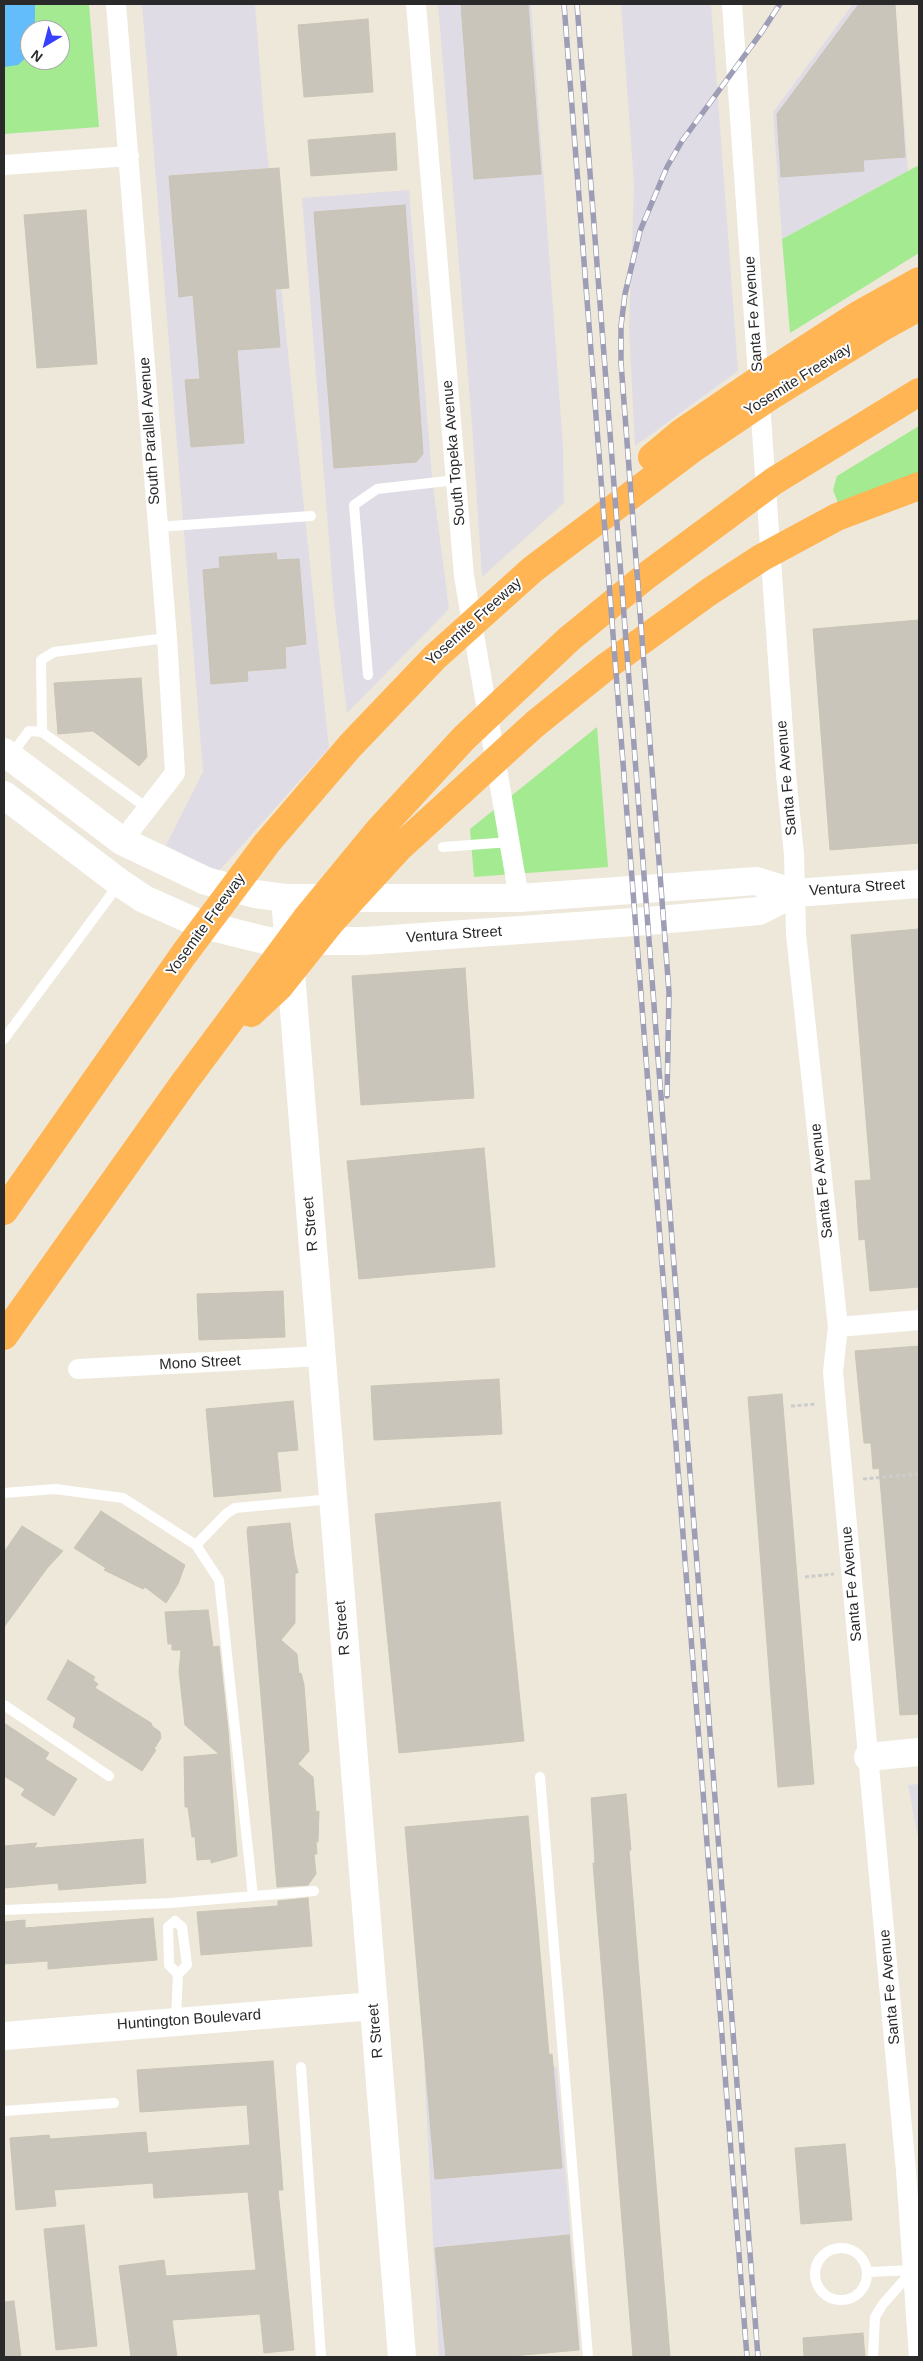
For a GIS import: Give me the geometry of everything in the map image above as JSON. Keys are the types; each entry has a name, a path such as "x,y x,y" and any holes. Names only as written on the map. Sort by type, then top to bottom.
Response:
{"highway":[{"path":"568,541 627,480 682,432 858,315 919,281"},
{"name":"Yosemite Freeway","path":"4,1211 239,880 328,771 441,651 494,602 568,541 691,450 858,342 919,307"},
{"path":"4,1336 200,1061 345,871 420,784 495,707 569,640 646,576 774,481 919,392"},
{"path":"200,1061 280,987 331,922 399,848 535,724 614,661 709,592 761,558 837,517 919,486"}],"street":[{"name":"South Parallel Avenue","path":"116,4 167,638 175,773 122,841"},
{"name":"South Topeka Avenue","path":"416,4 464,576 519,898"},
{"name":"Santa Fe Avenue","path":"732,4 795,893 796,934 838,1328 833,1372 868,1757 913,2170 913,2270 919,2357"},
{"path":"4,165 128,156"},
{"name":"Ventura Street","path":"7,754 122,841 206,881 255,894 284,898 519,898 756,881 795,893 919,884"},
{"name":"Ventura Street","path":"4,796 120,883 164,909 200,924 245,937 288,942 383,940 759,911 795,893"},
{"name":"R Street","path":"284,898 402,2357"},
{"path":"838,1328 919,1320"},
{"name":"Mono Street","path":"78,1370 322,1356"},
{"path":"868,1757 919,1752"},
{"name":"Huntington Boulevard","path":"4,2036 374,2006"}],"lane":[{"path":"368,676 354,505 377,489 456,480"},
{"path":"157,527 311,516"},
{"path":"42,732 41,660 54,652 167,638"},
{"path":"7,754 29,731 42,732 147,808"},
{"path":"442,847 510,842"},
{"path":"4,1039 120,883"},
{"path":"4,1493 56,1489 123,1498 196,1545 219,1580 253,1896"},
{"path":"196,1545 234,1508 333,1499"},
{"path":"4,1705 109,1776"},
{"path":"540,1777 588,2357"},
{"path":"4,1910 174,1903 314,1891"},
{"path":"174,1903 175,1921 182,1928 187,1965 178,1974 176,2021"},
{"path":"175,1921 168,1928 169,1965 178,1974"},
{"path":"301,2067 321,2357"},
{"path":"4,2111 114,2103"},
{"path":"842,2247 859,2254 868,2272 865,2286 860,2293 844,2301 827,2297 816,2283 815,2275 820,2258 826,2252 842,2247"},
{"path":"868,2272 913,2270"},
{"path":"873,2357 875,2317 883,2304 913,2270"}],"path":[{"path":"791,1406 820,1404"},
{"path":"861,1479 919,1474"},
{"path":"805,1577 835,1574"}],"shaded area":[{"path":"142,4 255,4 264,121 329,748 217,873 166,845 203,772"},
{"path":"438,4 531,4 563,446 564,503 482,577 472,425"},
{"path":"621,4 711,4 738,371 635,446 629,328 634,184"},
{"path":"853,4 895,4 908,171 782,239 773,112"},
{"path":"409,190 432,477 449,609 347,713 334,603 302,198"},
{"path":"919,1784 919,1844 908,1785"},
{"path":"542,2056 557,2068 580,2349 482,2357 439,2357 424,2065"}],"green space":[{"path":"4,4 89,4 99,127 4,134"},
{"path":"919,165 919,253 790,333 782,239"},
{"path":"919,426 919,473 838,503 833,490 837,476"},
{"path":"597,727 608,867 474,877 470,829"}],"water":[{"path":"4,4 35,4 35,20 20,20 20,63 4,67"}],"building":[{"path":"461,4 528,4 541,174 474,179"},
{"path":"859,4 895,4 905,157 863,160 864,171 781,177 777,114"},
{"path":"368,19 373,92 304,97 298,25"},
{"path":"395,133 397,170 311,176 308,140"},
{"path":"279,168 289,288 275,289 280,347 237,350 244,443 191,447 185,380 200,379 193,295 179,297 169,176"},
{"path":"405,205 423,454 416,462 334,468 314,212"},
{"path":"86,210 97,364 37,368 24,215"},
{"path":"276,553 277,560 299,559 306,644 285,647 286,668 247,671 248,681 211,684 203,570 220,568 219,557"},
{"path":"919,620 919,843 830,850 813,629"},
{"path":"141,678 147,757 139,766 93,731 58,734 54,683"},
{"path":"919,929 919,1287 870,1291 865,1239 859,1240 855,1181 871,1180 851,935"},
{"path":"465,968 474,1098 361,1105 352,976"},
{"path":"484,1148 495,1267 359,1279 347,1161"},
{"path":"283,1291 285,1337 199,1340 197,1294"},
{"path":"919,1346 919,1714 900,1715 879,1468 873,1469 871,1443 864,1443 855,1351"},
{"path":"499,1379 502,1434 374,1440 371,1386"},
{"path":"782,1394 814,1784 778,1787 748,1397"},
{"path":"293,1401 298,1450 277,1452 281,1491 214,1497 206,1409"},
{"path":"500,1502 524,1741 399,1753 375,1514"},
{"path":"101,1511 185,1565 178,1584 166,1603 145,1587 143,1589 104,1570 106,1568 74,1548"},
{"path":"290,1523 298,1573 295,1573 295,1623 281,1640 297,1654 299,1674 301,1673 304,1685 309,1751 298,1764 313,1777 316,1812 319,1811 318,1842 316,1842 317,1854 314,1854 316,1874 308,1885 277,1887 247,1530 248,1527"},
{"path":"22,1526 63,1551 48,1567 4,1627 4,1552"},
{"path":"208,1610 213,1647 219,1646 228,1730 237,1856 211,1863 211,1859 197,1860 195,1837 192,1837 188,1807 185,1807 184,1757 219,1754 185,1725 179,1672 181,1650 172,1650 172,1644 168,1644 165,1612"},
{"path":"68,1660 95,1677 93,1680 98,1684 95,1688 151,1723 160,1732 161,1738 154,1749 156,1750 142,1771 73,1727 76,1718 47,1699"},
{"path":"4,1723 49,1753 45,1759 77,1779 54,1816 21,1795 25,1789 4,1776"},
{"path":"626,1794 670,2357 633,2357 593,1863 595,1863 591,1798"},
{"path":"528,1816 549,2055 552,2054 562,2168 435,2179 405,1827"},
{"path":"143,1839 146,1883 59,1890 58,1883 4,1888 4,1846 37,1843 34,1848"},
{"path":"308,1898 312,1946 201,1955 197,1912 278,1906 278,1901"},
{"path":"153,1918 157,1960 48,1969 48,1961 4,1964 4,1922 25,1920 25,1928"},
{"path":"273,2061 283,2190 278,2190 294,2350 264,2353 260,2314 172,2320 177,2357 131,2357 119,2266 164,2260 166,2276 256,2270 248,2192 154,2198 153,2183 54,2190 56,2206 16,2210 10,2138 49,2135 50,2139 146,2132 148,2153 250,2145 247,2105 140,2112 137,2070"},
{"path":"845,2144 852,2220 801,2224 795,2148"},
{"path":"84,2225 97,2346 56,2350 44,2229"},
{"path":"569,2235 579,2350 502,2357 446,2357 435,2248"},
{"path":"14,2301 21,2357 4,2357 4,2302"},
{"path":"863,2333 865,2357 804,2357 803,2338"}],"railway":[{"path":"564,4 747,2357"},
{"path":"577,4 758,2357"},
{"path":"667,1096 669,992 621,363 621,326 625,294 640,231 667,167 682,141 780,4"}]}
